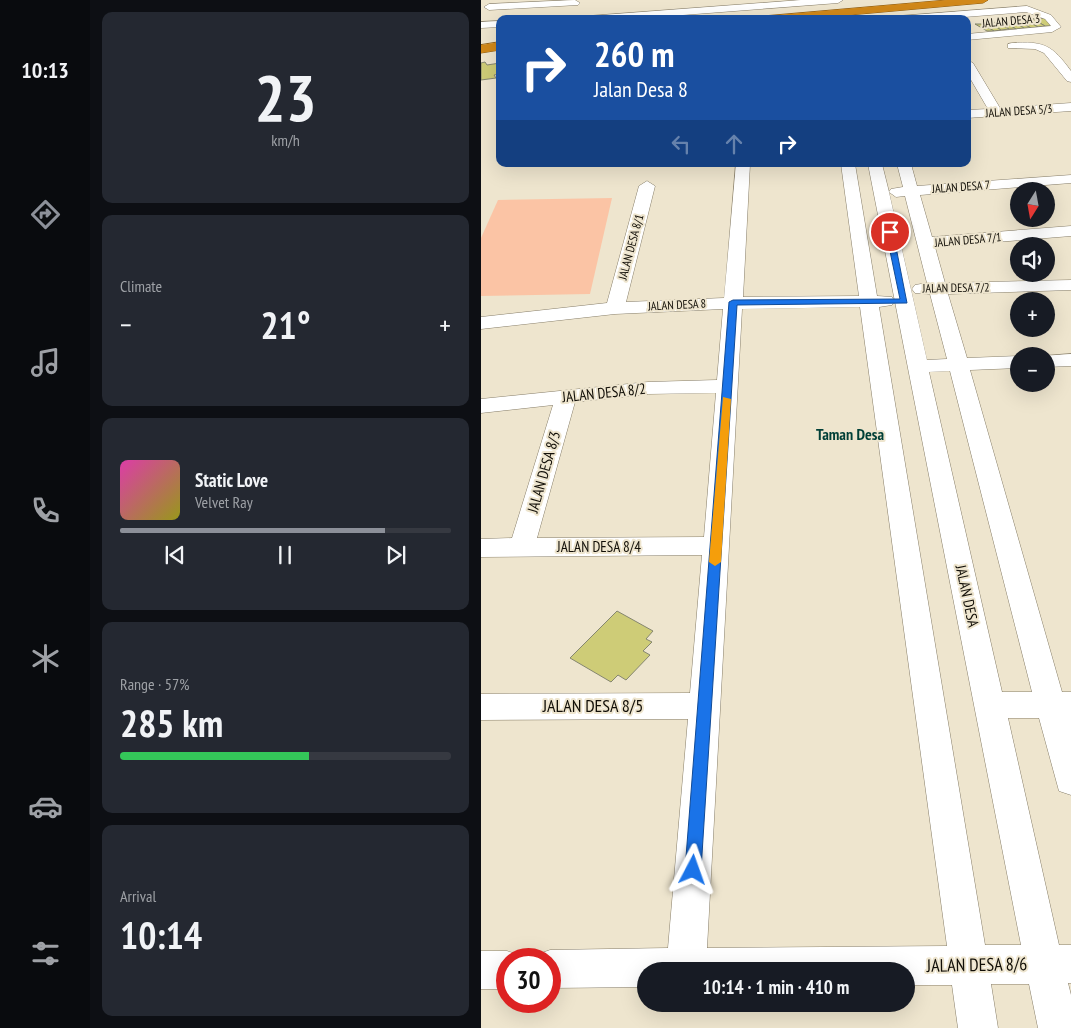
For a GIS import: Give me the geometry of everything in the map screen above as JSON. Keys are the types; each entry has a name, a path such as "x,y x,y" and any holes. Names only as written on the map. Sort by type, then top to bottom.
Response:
{"highway":[{"path":"844,15 983,0"},
{"path":"850,15 939,9 1003,0"},
{"path":"481,44 496,42"},
{"path":"481,49 496,47"}],"street":[{"path":"639,15 838,0"},
{"path":"488,6 575,3"},
{"path":"609,7 612,15"},
{"name":"JALAN DESA 3","path":"953,15 1033,9 1048,17 1056,27 971,37"},
{"path":"481,25 496,24"},
{"path":"1001,46 1036,45 1047,48 1071,79"},
{"path":"971,70 996,112"},
{"name":"JALAN DESA 5/3","path":"971,114 1071,107"},
{"path":"686,962 743,167"},
{"path":"848,167 978,1028"},
{"name":"JALAN DESA","path":"876,167 990,705 1058,964 1058,1028"},
{"path":"905,167 936,288 1061,705 1071,780"},
{"name":"JALAN DESA 7","path":"881,193 1071,179"},
{"name":"JALAN DESA 8/1","path":"615,308 647,186"},
{"name":"JALAN DESA 7/1","path":"924,243 1071,231"},
{"name":"JALAN DESA 7/2","path":"903,295 936,288 1071,286"},
{"name":"JALAN DESA 8","path":"481,323 615,308 733,302 868,301 903,295"},
{"path":"1055,361 1071,360"},
{"path":"918,366 1010,362"},
{"name":"JALAN DESA 8/2","path":"481,406 648,388 727,386"},
{"name":"JALAN DESA 8/3","path":"522,548 567,397"},
{"name":"JALAN DESA 8/4","path":"481,548 716,546"},
{"path":"990,705 1061,705"},
{"name":"JALAN DESA 8/5","path":"481,707 705,706"},
{"name":"JALAN DESA 8/6","path":"915,966 1058,964"},
{"name":"JALAN DESA 8/6","path":"561,970 637,969"},
{"path":"481,970 496,970"}],"shaded area":[{"path":"612,198 590,294 481,296 481,238 498,200"}],"building":[{"path":"1045,18 1052,26 1045,26 1033,19"},
{"path":"1033,19 1045,26 1038,27 1025,20"},
{"path":"1025,20 1038,27 1031,28 1018,21"},
{"path":"1011,21 1018,21 1031,28 1024,28"},
{"path":"1011,21 1024,28 1016,29 1004,22"},
{"path":"997,22 1004,22 1016,29 1009,29"},
{"path":"997,22 1009,29 1001,30 990,23"},
{"path":"990,23 1001,30 994,31 982,24"},
{"path":"975,24 982,24 994,31 987,31"},
{"path":"485,62 487,65 496,64 496,75 494,75 496,78 481,80 481,63"},
{"path":"617,611 653,631 646,639 652,642 643,651 650,655 626,680 618,675 611,682 570,658"}],"slow traffic":[{"path":"715,562 726,399"}],"district":[{"name":"Taman Desa","path":"850,434"}],"route":[{"path":"693,870 733,302 904,301 890,232"}]}
